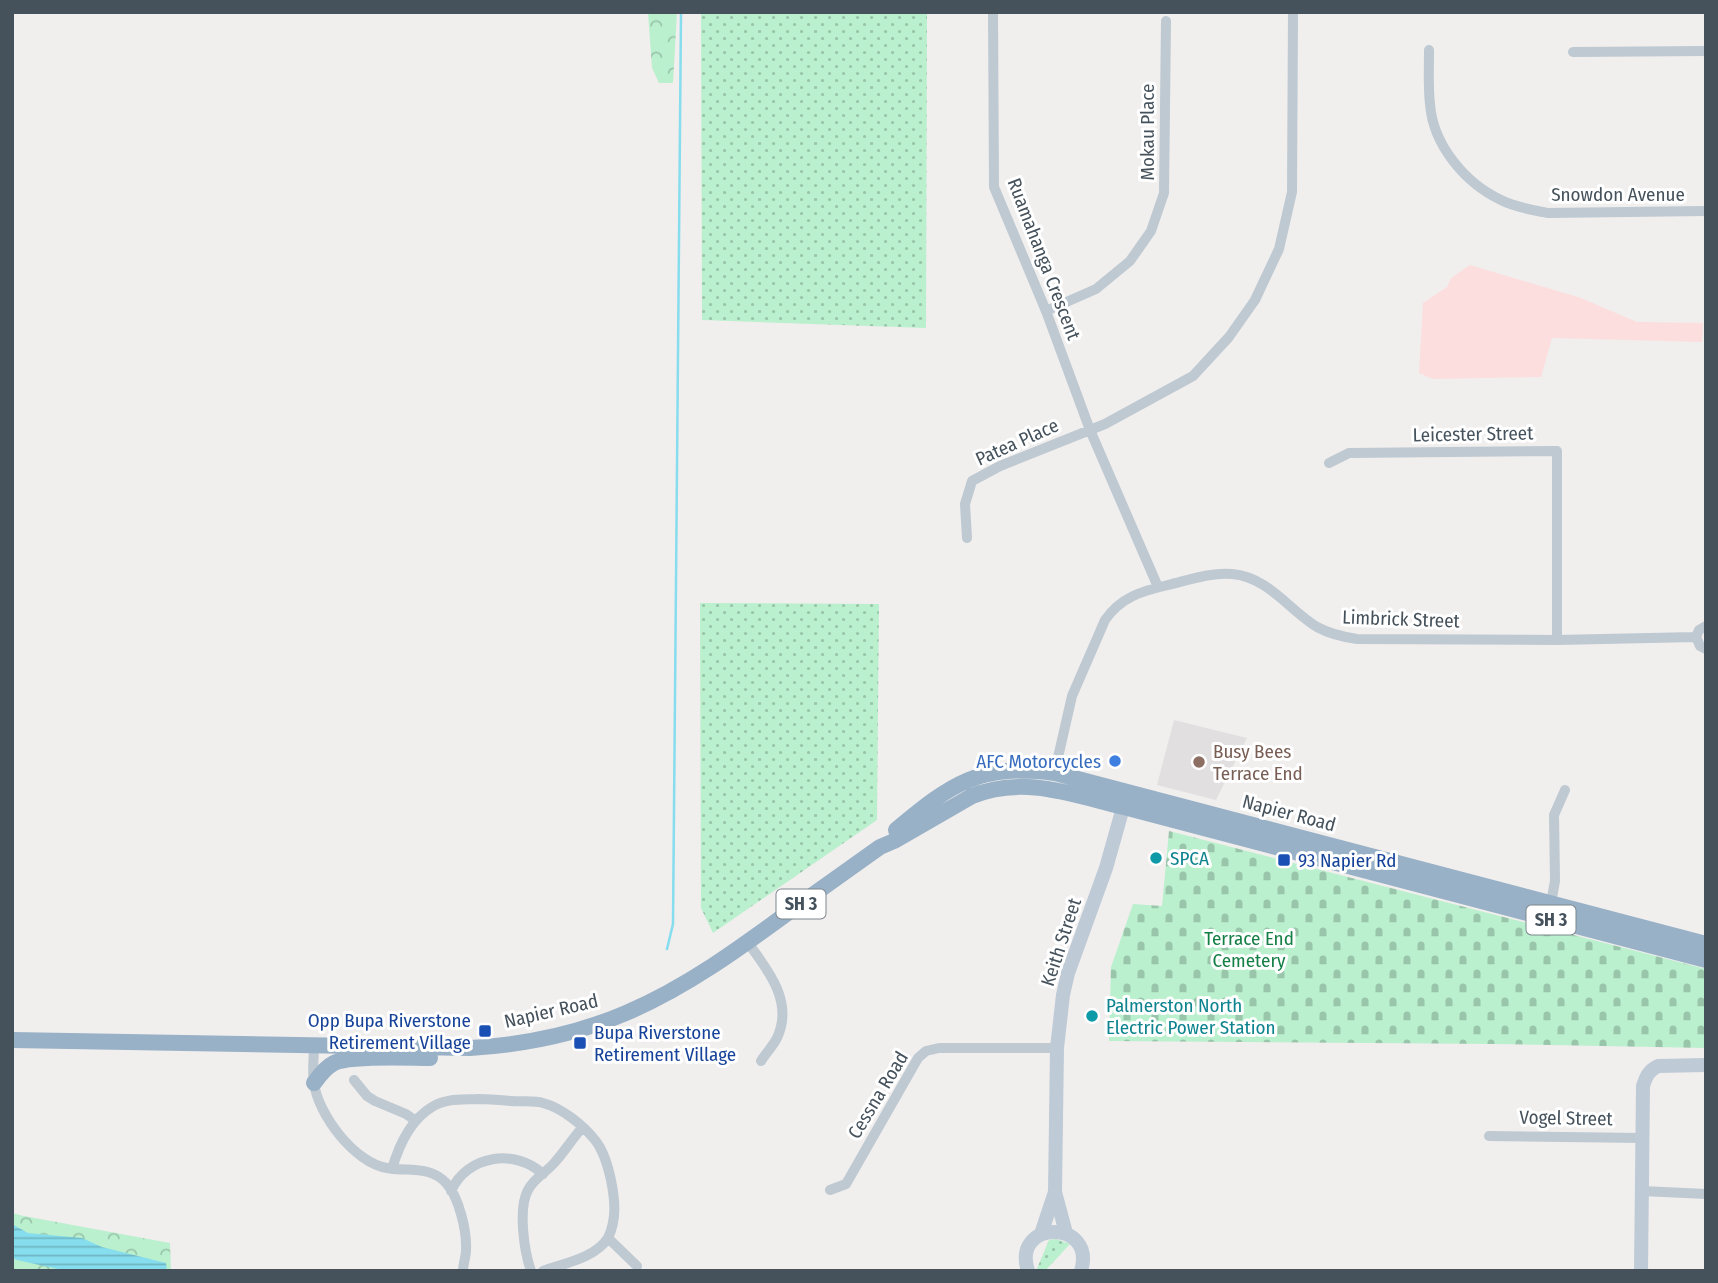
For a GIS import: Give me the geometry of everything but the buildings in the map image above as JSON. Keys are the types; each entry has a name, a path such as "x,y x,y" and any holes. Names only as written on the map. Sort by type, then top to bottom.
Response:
{"highway":[{"name":"Napier Road","path":"12,1040 470,1048 550,1037 624,1014 692,979 748,943 880,847 920,810 961,782 1010,770 1031,770 1055,773 1126,800"},
{"name":"Napier Road","path":"880,847 986,790 1024,785 1126,800 1705,953"},
{"name":"Napier Road","path":"1443,883 1551,903 1705,953"},
{"path":"314,1083 326,1069 349,1059 432,1058 470,1048"}],"main road":[{"name":"Keith Street","path":"1081,1271 1082,1250 1078,1242 1066,1233 1055,1192 1058,1048 1063,995 1068,973 1107,869 1126,800"},
{"path":"1640,1271 1645,1077 1651,1069 1658,1066 1706,1065"},
{"name":"Keith Street","path":"1027,1270 1026,1252 1034,1239 1041,1234 1055,1192"},
{"path":"1041,1234 1054,1231 1066,1233"}],"street":[{"name":"Ruamahanga Crescent","path":"993,12 994,187 1046,311 1090,430 1158,587"},
{"path":"1090,430 1193,376 1229,337 1255,299 1279,249 1292,192 1293,12"},
{"name":"Mokau Place","path":"1046,311 1096,289 1130,261 1151,231 1164,193 1166,21"},
{"name":"Snowdon Avenue","path":"1429,50 1430,106 1435,126 1452,159 1481,189 1503,201 1548,213 1706,211"},
{"path":"1573,52 1706,51"},
{"name":"Patea Place","path":"967,538 964,504 972,481 1000,466 1090,430"},
{"name":"Leicester Street","path":"1328,463 1349,453 1557,451 1557,640"},
{"name":"Limbrick Street","path":"1051,789 1073,696 1105,620 1121,602 1158,587 1215,575 1243,576 1268,588 1316,626 1343,637 1357,639 1557,640 1696,637"},
{"path":"1706,626 1699,630 1696,637 1700,646 1706,649"},
{"path":"1551,903 1555,881 1554,815 1565,790"},
{"path":"748,943 776,985 781,998 782,1015 777,1037 761,1061"},
{"path":"314,1046 314,1083 317,1097 327,1118 344,1139 372,1164 392,1169 428,1171 447,1184 458,1204 466,1239 463,1271"},
{"name":"Cessna Road","path":"830,1190 846,1184 918,1058 926,1051 939,1048 1058,1048"},
{"path":"354,1080 367,1096 416,1121"},
{"path":"392,1169 401,1143 416,1121 437,1104 494,1098 542,1103 568,1116 597,1141 607,1164 614,1192 615,1218 608,1238 595,1252 543,1271"},
{"path":"531,1271 526,1251 524,1202 529,1188 554,1164 582,1128"},
{"name":"Vogel Street","path":"1489,1136 1643,1138"},
{"path":"451,1191 455,1182 471,1167 496,1158 518,1159 543,1174"},
{"path":"1642,1191 1706,1194"},
{"path":"608,1238 637,1266"}],"shaded area":[{"path":"1470,265 1581,298 1637,322 1703,323 1702,342 1552,338 1541,377 1433,379 1419,373 1423,303 1447,287 1451,278"},
{"name":"Busy Bees Terrace End","path":"1174,720 1247,738 1216,800 1157,785"}],"green space":[{"path":"648,12 677,12 673,83 659,83 652,68"},
{"path":"701,12 927,12 926,328 702,320"},
{"path":"700,603 879,604 877,820 713,933 701,908"},
{"name":"Terrace End Cemetery","path":"1169,831 1706,969 1706,1048 1109,1041 1111,967 1133,904 1162,906"},
{"path":"12,1213 170,1243 171,1271 12,1271"},
{"path":"1056,1239 1070,1244 1045,1271 1036,1271 1049,1240"}],"water":[{"path":"12,1224 28,1233 82,1238 102,1247 166,1263 167,1271 67,1271 17,1260 12,1258"}],"waterway":[{"path":"667,949 673,924 681,12"}],"place":[{"name":"AFC Motorcycles","path":"1115,761"},
{"name":"Busy Bees Terrace End","path":"1199,762"},
{"name":"SPCA","path":"1156,858"},
{"name":"93 Napier Rd","path":"1284,860"},
{"name":"Palmerston North Electric Power Station","path":"1092,1016"},
{"name":"Opp Bupa Riverstone Retirement Village","path":"485,1031"},
{"name":"Bupa Riverstone Retirement Village","path":"580,1043"}]}
